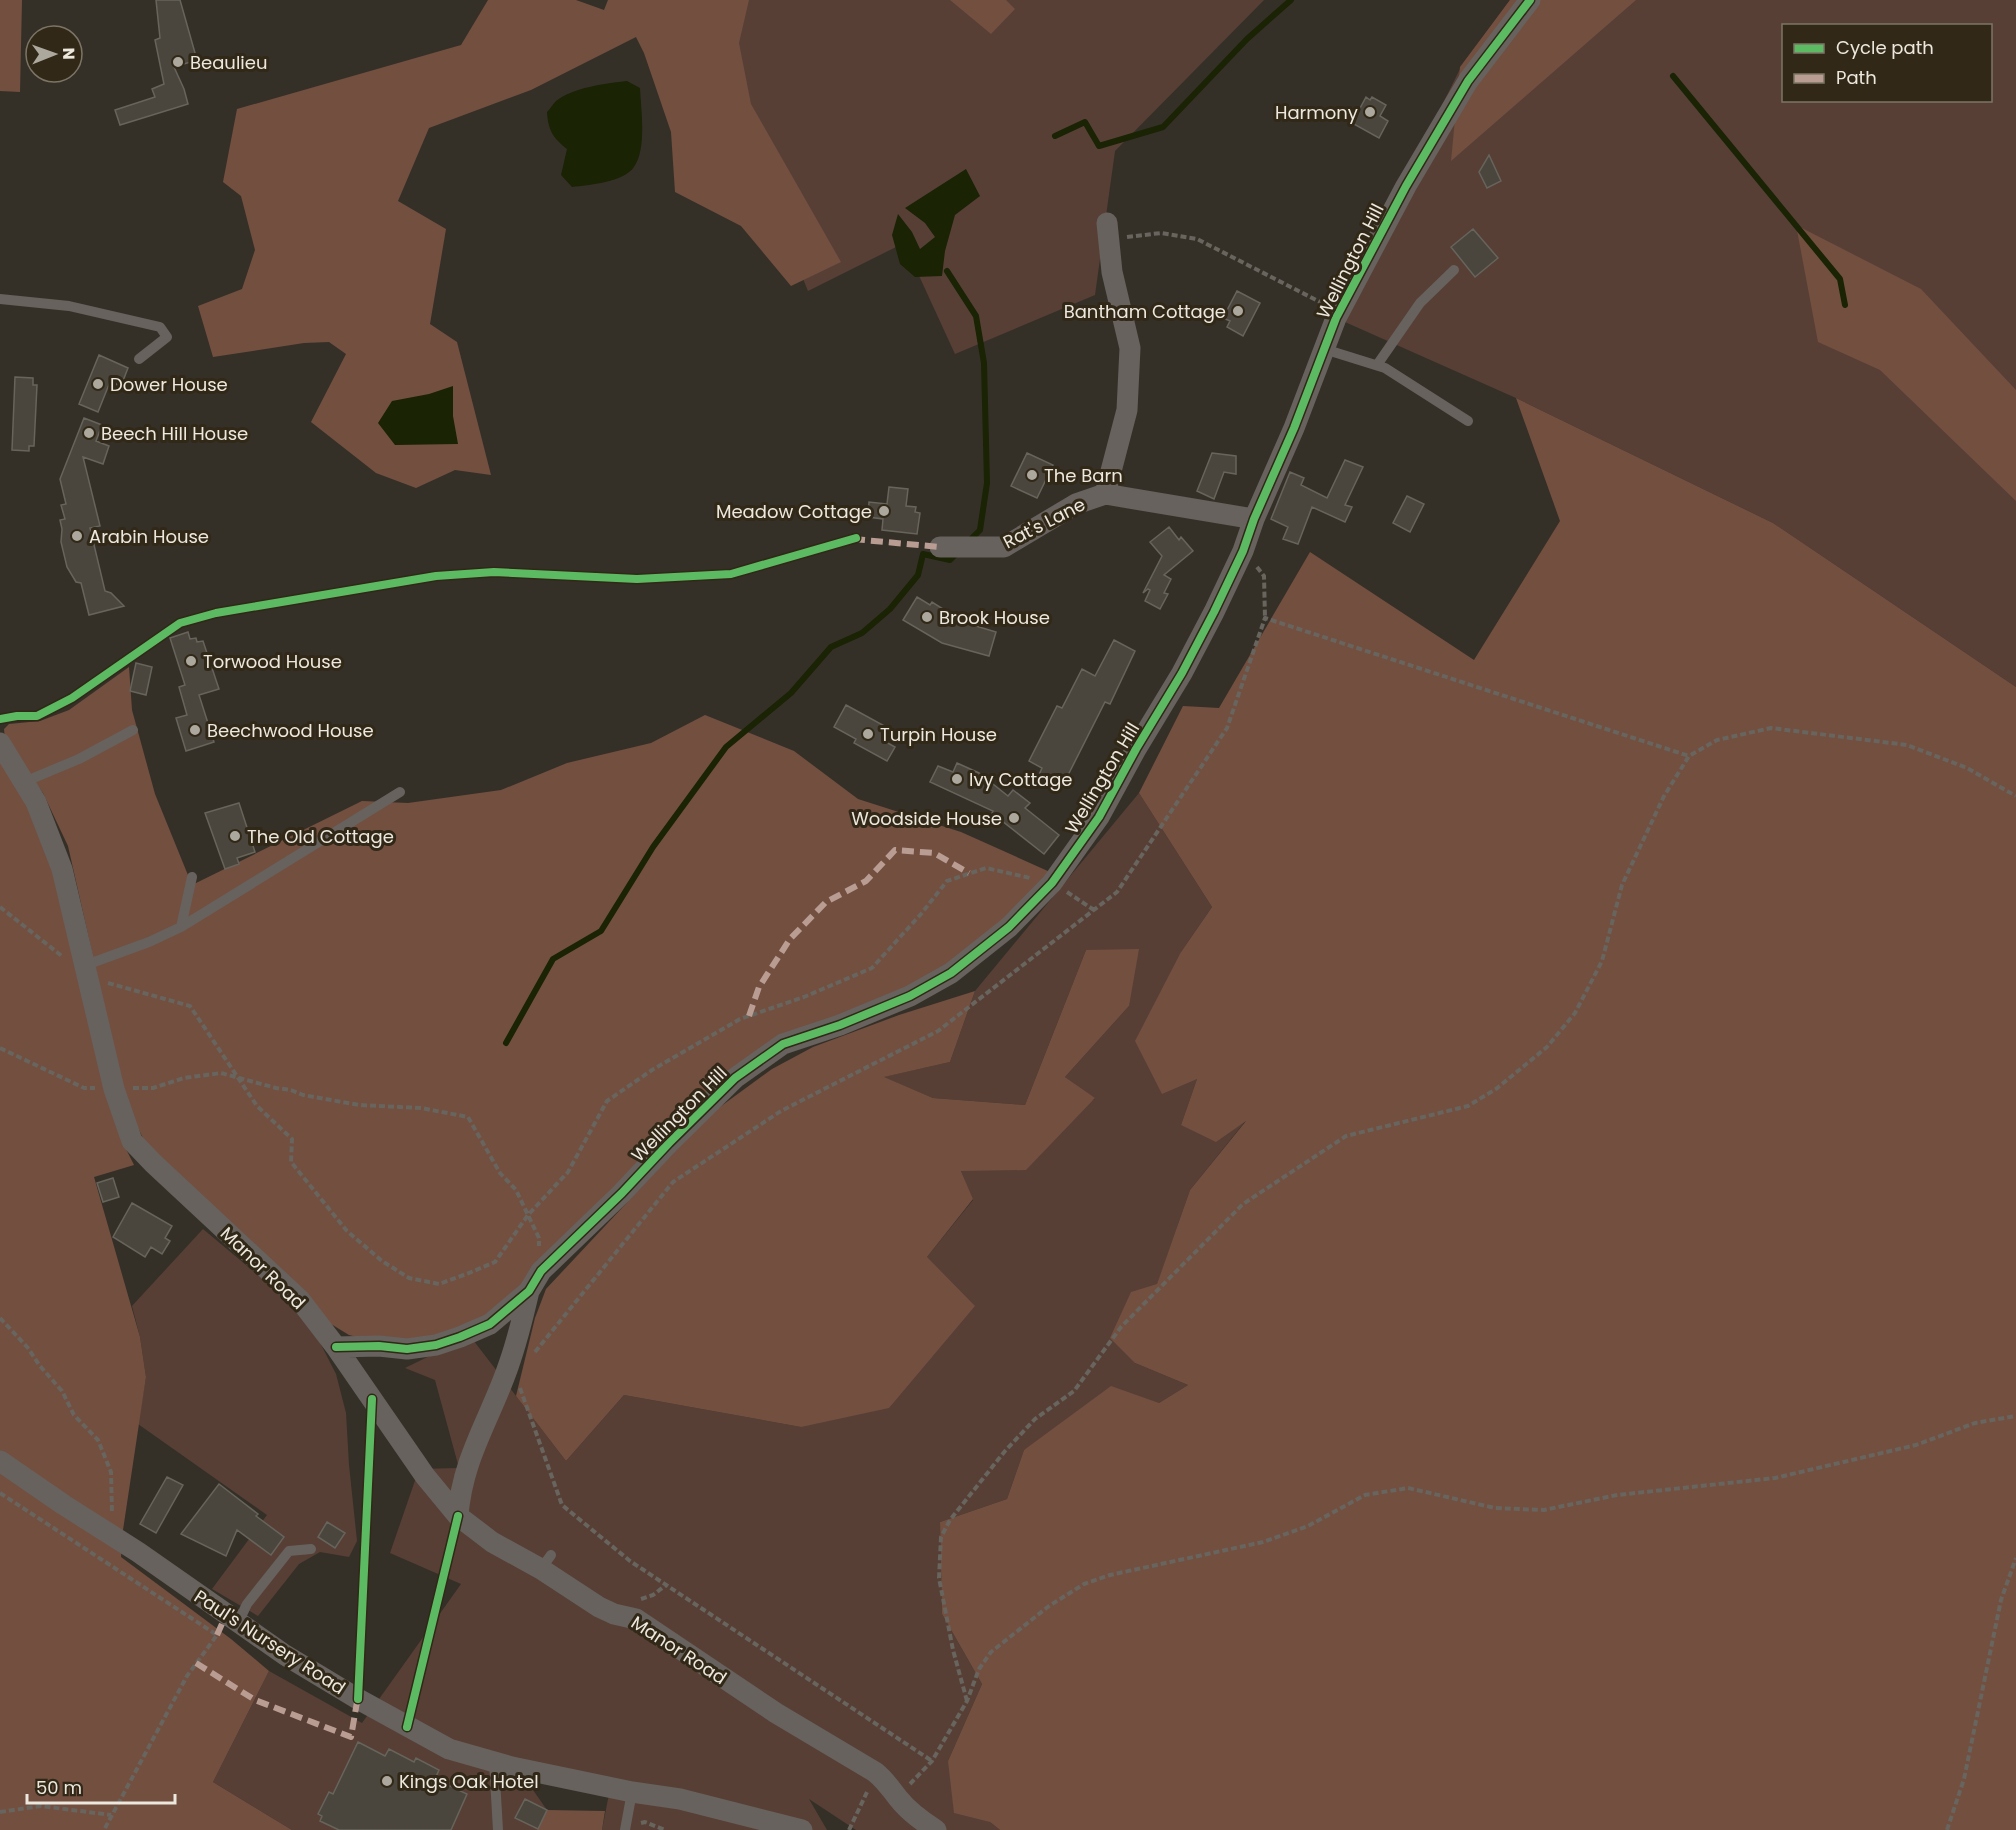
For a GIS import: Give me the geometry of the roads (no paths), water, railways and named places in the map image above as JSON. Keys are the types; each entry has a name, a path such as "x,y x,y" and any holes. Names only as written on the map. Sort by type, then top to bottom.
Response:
{"street":[{"name":"Wellington Hill","path":"458,1516 469,1458 508,1368 529,1291 541,1271 622,1193 735,1078 783,1044 910,996 951,973 1009,927 1052,883 1099,817 1136,749 1182,673 1244,551 1254,519 1294,428 1339,312 1406,186 1468,81 1530,0"},
{"path":"1105,494 1127,410 1130,348 1112,272 1108,232"},
{"name":"Rat's Lane","path":"940,547 1004,547 1076,504 1105,494 1254,519"},
{"name":"Manor Road","path":"0,743 36,802 62,868 114,1089 132,1141 300,1300 336,1347 425,1476 458,1516 492,1542 546,1562 598,1606 614,1614 636,1619 776,1713 875,1772 887,1782 913,1814 936,1830"},
{"name":"Wellington Hill","path":"336,1347 379,1346 408,1349 436,1345 490,1324 529,1291"},
{"name":"Paul's Nursery Road","path":"0,1461 294,1661 394,1720 449,1749 494,1762 632,1792 680,1799 802,1830"}],"lane":[{"path":"1377,365 1420,303 1454,270"},
{"path":"0,298 69,306 160,327 167,337 139,359"},
{"path":"1324,349 1385,368 1468,421"},
{"path":"24,782 79,759 133,730"},
{"path":"87,971 181,927 400,792"},
{"path":"181,927 192,877"},
{"path":"238,1624 247,1604 289,1551 310,1549"},
{"path":"494,1762 498,1830"},
{"path":"629,1828 632,1792"}],"waterway":[{"path":"1055,136 1085,122 1099,146 1163,127 1247,39 1291,0"},
{"path":"1673,76 1840,279 1845,305"},
{"path":"947,271 976,316 984,363 987,483 980,530 969,541"},
{"path":"506,1043 553,959 601,931 653,847 726,747 791,693 831,647 862,633 890,609 918,575 923,554 950,560 958,552"}],"place":[{"name":"Beaulieu","path":"178,62"},
{"name":"Harmony","path":"1370,112"},
{"name":"Bantham Cottage","path":"1238,311"},
{"name":"Dower House","path":"98,384"},
{"name":"Beech Hill House","path":"89,433"},
{"name":"The Barn","path":"1032,475"},
{"name":"Meadow Cottage","path":"884,511"},
{"name":"Arabin House","path":"77,536"},
{"name":"Brook House","path":"927,617"},
{"name":"Torwood House","path":"191,661"},
{"name":"Beechwood House","path":"195,730"},
{"name":"Turpin House","path":"868,734"},
{"name":"Ivy Cottage","path":"957,779"},
{"name":"Woodside House","path":"1014,818"},
{"name":"The Old Cottage","path":"235,836"},
{"name":"Kings Oak Hotel","path":"387,1781"}]}
